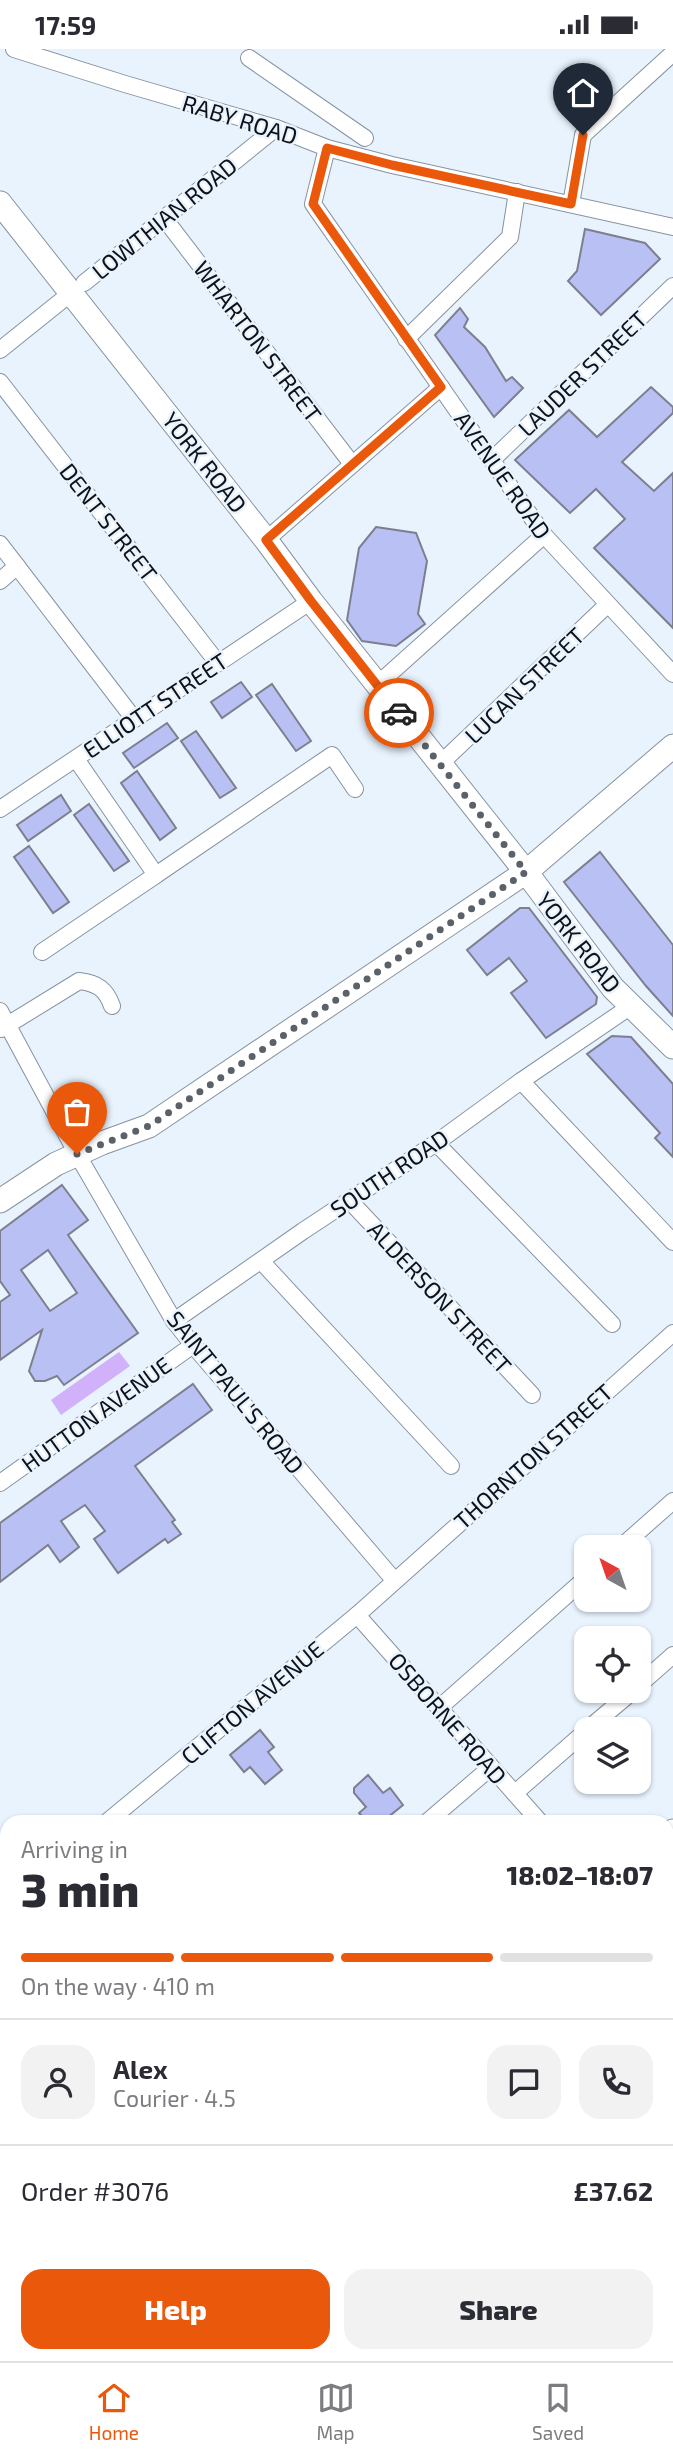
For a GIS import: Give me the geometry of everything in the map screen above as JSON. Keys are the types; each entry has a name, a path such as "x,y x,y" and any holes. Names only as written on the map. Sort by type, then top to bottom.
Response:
{"main road":[{"name":"YORK ROAD","path":"0,203 77,288 311,601 526,872 613,988 673,1047"},
{"path":"0,1201 56,1164 149,1126 526,872 673,746"}],"street":[{"name":"RABY ROAD","path":"14,49 125,85 276,128 327,148 673,226"},
{"path":"571,204 583,135 673,53"},
{"path":"249,58 365,138"},
{"name":"LOWTHIAN ROAD","path":"0,350 276,128"},
{"name":"AVENUE ROAD","path":"327,148 313,204 544,535 673,674"},
{"path":"406,339 510,237 517,192"},
{"name":"WHARTON STREET","path":"164,218 352,464"},
{"name":"LAUDER STREET","path":"492,460 673,285"},
{"name":"DENT STREET","path":"0,382 217,663"},
{"path":"266,540 441,387"},
{"path":"377,685 544,535"},
{"path":"0,544 135,719"},
{"path":"0,581 17,566"},
{"name":"ELLIOTT STREET","path":"0,809 311,601"},
{"name":"LUCAN STREET","path":"440,764 607,605"},
{"path":"42,953 332,755 355,789"},
{"path":"76,759 156,875"},
{"path":"3,1022 79,981 95,984 103,989 112,1006"},
{"name":"SOUTH ROAD","path":"174,1321 436,1143 521,1080 631,1006"},
{"name":"SAINT PAUL'S ROAD","path":"3,1022 174,1321 394,1580"},
{"path":"521,1080 673,1242"},
{"path":"436,1143 612,1324"},
{"name":"ALDERSON STREET","path":"349,1200 532,1395"},
{"path":"261,1261 451,1466"},
{"name":"THORNTON STREET","path":"394,1580 673,1333"},
{"name":"HUTTON AVENUE","path":"0,1483 193,1345"},
{"path":"635,1535 673,1501"},
{"name":"CLIFTON AVENUE","path":"115,1815 357,1615 394,1580"},
{"path":"439,1708 574,1589"},
{"name":"OSBORNE ROAD","path":"357,1615 534,1815"},
{"path":"651,1674 673,1655"},
{"path":"602,1717 619,1703"},
{"path":"514,1793 574,1741"},
{"path":"436,1815 490,1768"}],"shaded area":[{"path":"119,1352 130,1366 61,1415 51,1400"}],"building":[{"path":"585,229 645,243 660,259 601,315 568,281 577,271"},
{"path":"460,308 468,319 464,327 485,347 506,381 512,377 523,388 494,417 435,335"},
{"path":"651,387 673,407 673,413 622,462 654,491 673,473 673,628 594,548 625,519 596,489 570,513 515,460 569,410 597,437"},
{"path":"376,527 416,533 427,561 418,614 425,624 396,646 362,641 347,620 359,548"},
{"path":"241,682 252,697 222,718 211,702"},
{"path":"272,684 311,741 296,751 256,695"},
{"path":"167,723 178,738 134,768 123,753"},
{"path":"196,731 236,788 220,798 181,741"},
{"path":"137,771 176,828 160,840 121,783"},
{"path":"61,795 71,811 28,841 17,825"},
{"path":"89,804 129,861 114,871 74,815"},
{"path":"29,846 69,902 53,913 14,857"},
{"path":"600,852 673,945 673,1016 564,882"},
{"path":"520,908 529,908 597,997 596,1004 546,1038 511,993 527,981 509,958 487,975 467,950"},
{"path":"612,1036 631,1037 673,1084 673,1157 655,1138 660,1133 587,1054"},
{"path":"62,1185 88,1220 68,1235 138,1333 64,1385 57,1376 45,1381 35,1381 29,1371 42,1330 0,1360 0,1302 10,1295 0,1281 0,1231","holes":["48,1250 77,1293 50,1311 21,1270"]},
{"path":"193,1384 212,1410 135,1466 175,1520 172,1522 181,1534 168,1543 165,1539 118,1573 94,1539 105,1531 85,1505 61,1521 79,1547 60,1562 48,1545 0,1582 0,1523"},
{"path":"260,1730 274,1747 268,1752 282,1770 265,1784 250,1767 244,1772 230,1755"},
{"path":"368,1775 383,1793 390,1788 403,1805 391,1815 361,1815 359,1813 366,1807 354,1793 354,1788"}],"way so far":[{"path":"77,1154 149,1126 526,872 399,713"}],"route":[{"path":"399,713 266,540 441,387 313,204 327,148 571,204 583,135"}]}
